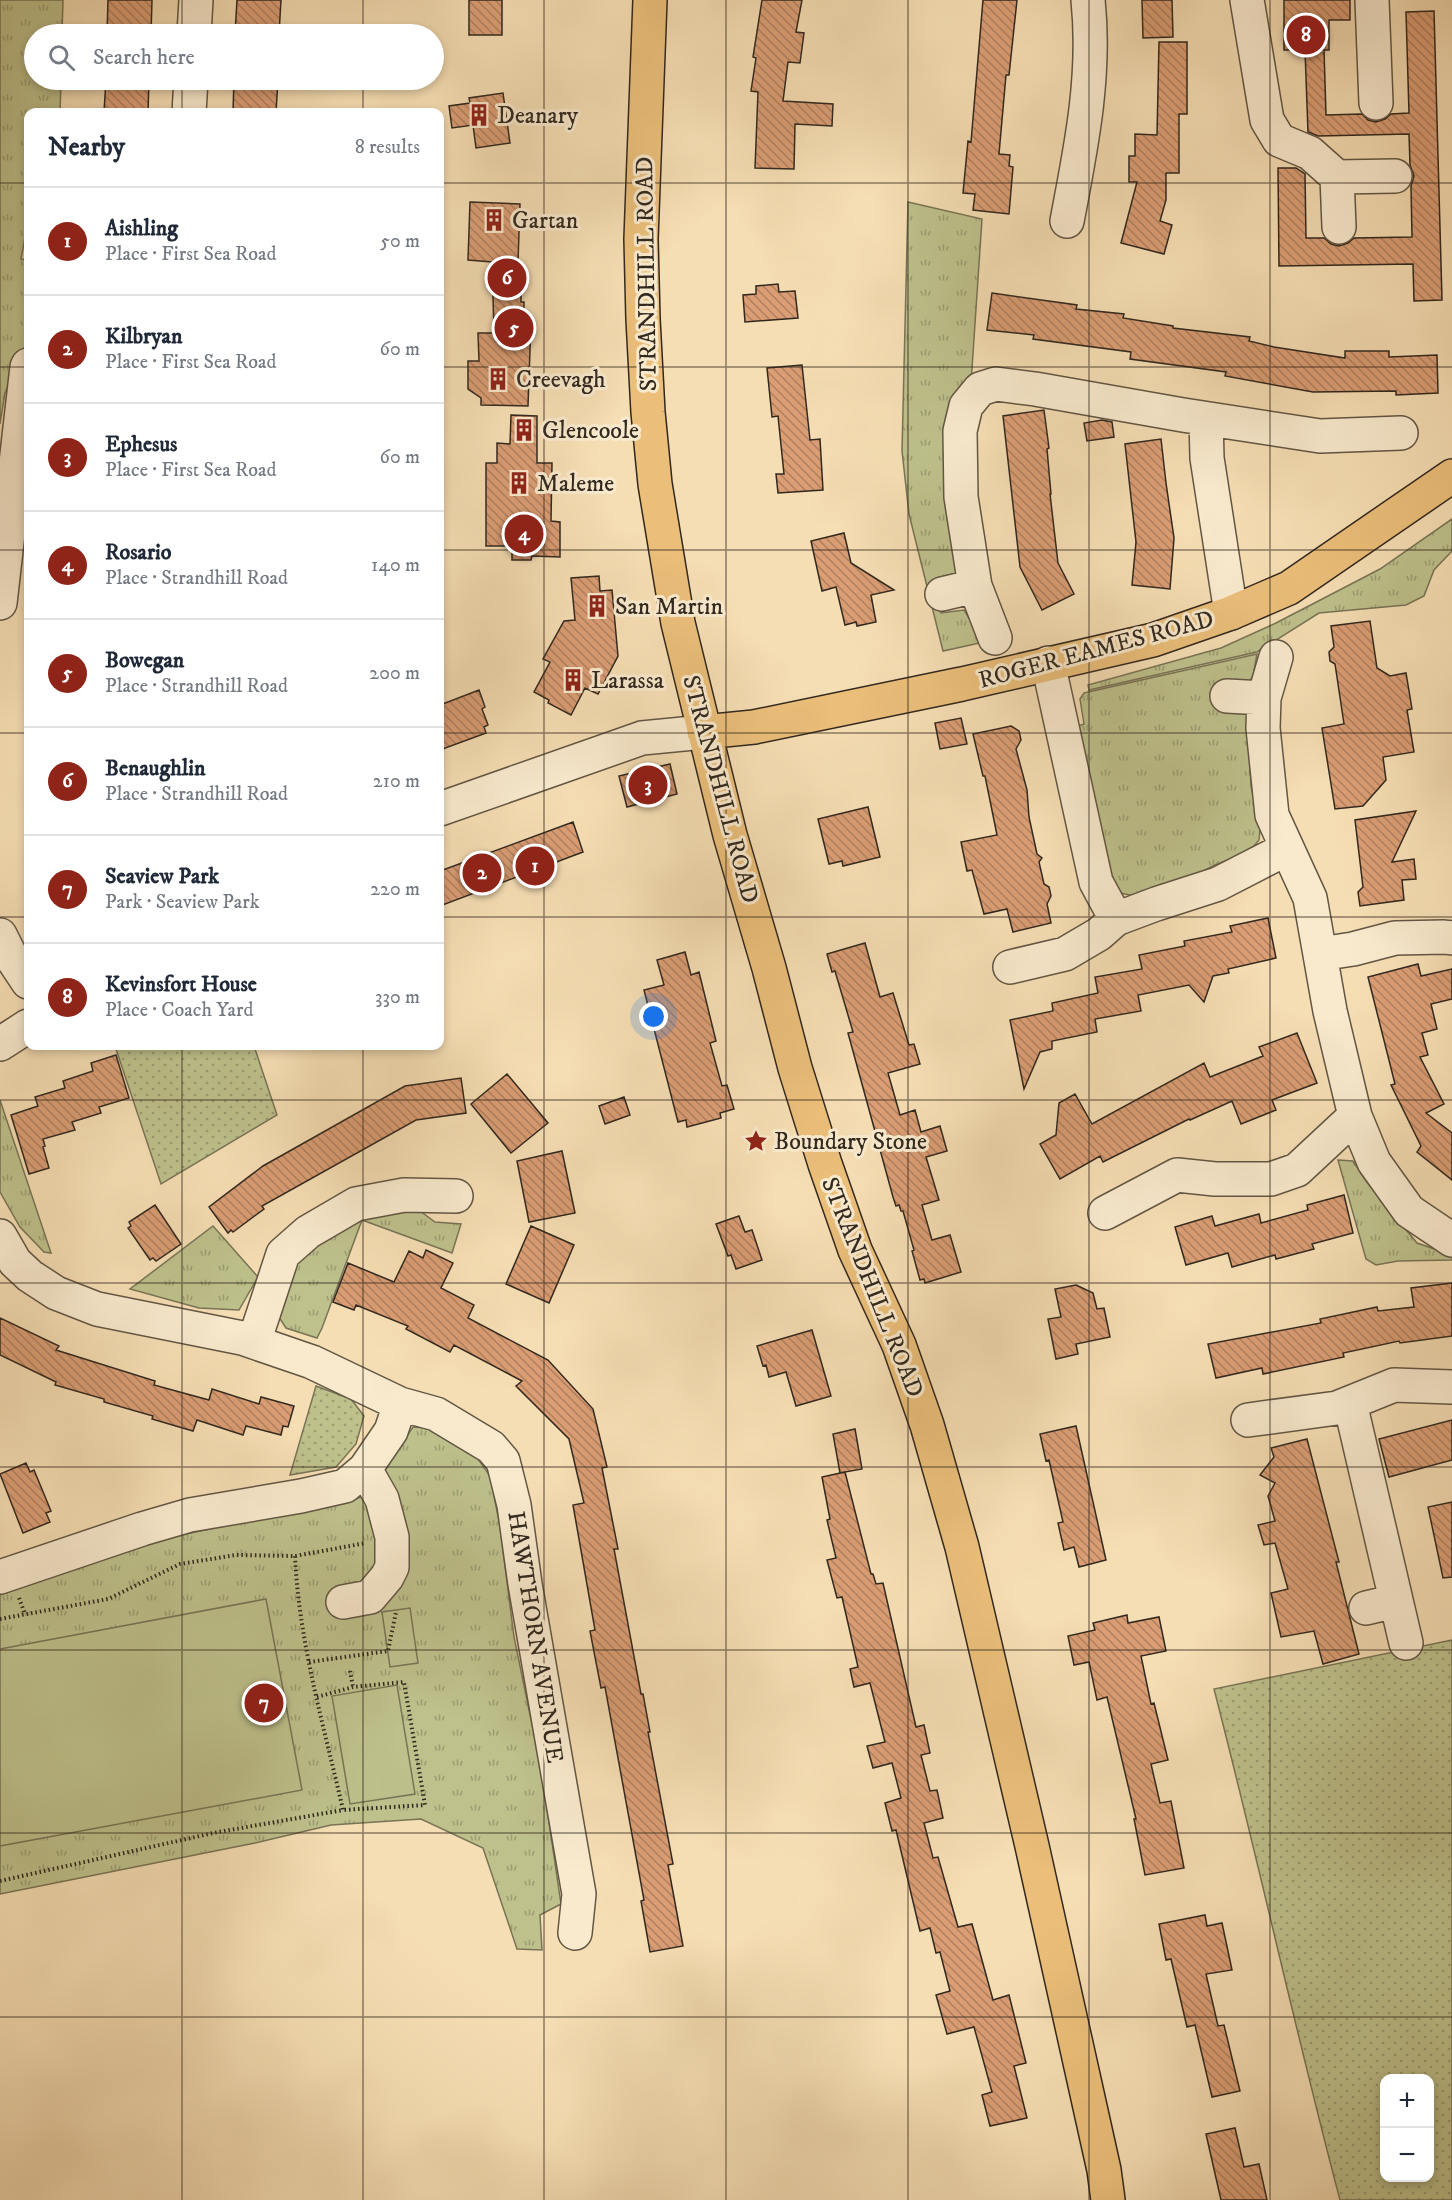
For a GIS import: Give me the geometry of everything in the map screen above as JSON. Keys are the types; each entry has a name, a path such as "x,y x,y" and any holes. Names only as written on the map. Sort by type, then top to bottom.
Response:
{"main road":[{"name":"STRANDHILL ROAD","path":"650,0 641,239 648,412 655,484 678,623 730,835 769,968 795,1068 855,1250 898,1345 924,1414 962,1547 1037,1870 1104,2170 1108,2200"},
{"name":"ROGER EAMES ROAD","path":"704,732 766,724 962,684 1153,640 1231,614 1289,588 1452,476"}],"street":[{"path":"195,24 196,0"},
{"path":"1067,221 1085,127 1091,28 1088,0"},
{"path":"1247,0 1268,120 1279,140 1310,153 1337,177 1395,176"},
{"path":"1372,0 1376,103"},
{"path":"189,108 190,90"},
{"path":"1337,177 1339,227"},
{"path":"995,638 975,585 961,497 960,431 966,406 980,389 996,384 1320,436 1401,434"},
{"path":"0,603 24,399"},
{"path":"1206,419 1207,458 1231,614"},
{"path":"942,594 975,585"},
{"path":"1,595 24,594"},
{"path":"1276,657 1264,698 1266,765 1272,815 1310,898 1330,1011 1355,1116 1374,1162 1409,1211 1452,1240"},
{"path":"1048,663 1096,882 1116,919"},
{"path":"1227,696 1264,698"},
{"path":"444,808 642,738 704,732"},
{"path":"1010,967 1065,954 1099,934 1116,919 1218,885 1287,849"},
{"path":"0,934 24,976"},
{"path":"1320,954 1353,949 1395,938 1444,937 1452,939"},
{"path":"0,1044 24,1029"},
{"path":"1105,1213 1177,1175 1215,1179 1271,1179 1297,1170 1355,1116"},
{"path":"254,1342 283,1254 308,1232 356,1204 404,1195 456,1196"},
{"name":"HAWTHORN AVENUE","path":"0,1236 15,1262 30,1276 56,1293 97,1308 242,1338 312,1362 400,1404 436,1414 491,1447 503,1461 514,1505 525,1584 579,1894 575,1933"},
{"path":"1248,1420 1337,1408 1395,1385 1452,1387"},
{"path":"1350,1403 1381,1604 1406,1643"},
{"path":"0,1578 142,1529 190,1515 345,1486 365,1469 391,1431 400,1404"},
{"path":"342,1602 370,1597 387,1577 392,1567 392,1537 382,1499 365,1469"}],"path":[{"path":"0,1619 108,1599 180,1564 236,1555 295,1556 392,1537"},
{"path":"295,1556 297,1600 343,1810"},
{"path":"309,1662 388,1651 397,1610"},
{"path":"350,1671 352,1687"},
{"path":"0,1881 213,1833 343,1810 425,1804 404,1682 352,1687 317,1696"}],"green space":[{"path":"0,0 63,0 62,24 24,24 24,90 61,90 60,108 24,108 24,243 21,259 24,259 24,350 5,393 0,424"},
{"path":"908,202 982,219 958,578 936,593 941,613 964,610 984,642 943,651 909,514 902,451"},
{"path":"1452,519 1452,551 1434,570 1424,596 1406,605 1319,613 1257,652 1089,690 1088,685 1221,648 1276,623 1380,569"},
{"path":"1257,654 1253,676 1248,684 1251,786 1260,829 1259,840 1238,856 1176,885 1134,896 1116,892 1108,881 1075,727 1084,724 1080,699 1084,693"},
{"path":"116,1050 255,1050 277,1115 161,1184"},
{"path":"0,1100 51,1253 44,1252 20,1227 0,1192"},
{"path":"1338,1160 1353,1161 1366,1181 1417,1243 1452,1255 1452,1260 1398,1261 1376,1265 1366,1259"},
{"path":"416,1208 435,1222 461,1224 452,1253 362,1220 317,1338 286,1328 275,1311 292,1263 356,1215"},
{"path":"213,1226 258,1277 239,1310 199,1308 130,1289"},
{"path":"316,1386 351,1399 364,1416 356,1444 336,1467 290,1475"},
{"path":"413,1427 429,1428 471,1449 490,1476 500,1526 514,1637 541,1768 561,1904 540,1915 542,1950 517,1949 483,1848 421,1819 331,1825 255,1843 0,1894 0,1595 128,1549 186,1534 362,1497 387,1466"},
{"path":"266,1599 302,1790 0,1846 0,1649"},
{"path":"410,1608 418,1663 390,1667 382,1612"},
{"path":"1452,1640 1452,2200 1340,2200 1214,1689"},
{"path":"397,1685 415,1794 350,1804 332,1696"}],"building":[{"path":"108,0 152,0 151,24 107,24"},
{"path":"237,0 281,0 280,24 236,24"},
{"path":"469,0 502,0 502,35 469,35"},
{"path":"762,0 802,0 796,32 804,33 800,63 788,62 783,101 833,104 832,126 795,124 794,169 755,168 758,92 751,91 756,58 753,57"},
{"path":"983,0 1017,0 1009,75 1006,75 999,154 1010,155 1009,166 1013,167 1009,214 973,210 975,194 963,193 968,141 971,142"},
{"path":"1142,0 1172,0 1173,37 1143,38"},
{"path":"1284,0 1350,0 1350,20 1329,20 1329,50 1324,50 1326,115 1362,114 1368,120 1376,122 1391,114 1409,113 1406,12 1434,11 1442,300 1414,301 1413,264 1279,266 1278,168 1296,168 1305,174 1306,238 1324,238 1331,244 1339,246 1354,238 1412,237 1411,186 1414,176 1410,165 1409,134 1318,136 1308,132 1305,50 1284,50"},
{"path":"1159,42 1187,42 1187,114 1179,114 1179,173 1166,173 1166,200 1160,221 1172,225 1164,254 1121,243 1137,182 1129,182 1129,156 1135,156 1135,134 1157,135"},
{"path":"105,90 149,90 148,108 104,108"},
{"path":"234,90 277,90 276,108 233,108"},
{"name":"Deanary","path":"503,93 510,143 476,148 473,125 452,128 449,106 470,103 469,98"},
{"path":"470,202 520,204 518,262 521,262 521,302 524,302 524,323 531,322 528,406 481,405 481,398 468,389 468,361 479,361 478,333 494,333 492,262 468,260"},
{"path":"778,284 779,292 795,291 798,318 745,322 743,295 756,294 756,286"},
{"path":"992,293 1077,305 1076,309 1124,314 1123,318 1173,326 1173,328 1250,337 1249,341 1274,347 1345,358 1345,351 1389,351 1389,357 1437,355 1438,393 1396,395 1396,391 1313,392 1225,376 1226,372 1130,359 1131,352 1033,339 1034,335 987,330"},
{"path":"802,365 810,440 820,439 823,490 778,493 776,474 784,474 778,416 772,417 767,368"},
{"path":"1044,410 1058,563 1074,594 1042,610 1020,567 1003,416"},
{"path":"511,415 537,416 537,463 552,463 551,521 560,522 560,557 532,556 531,560 512,560 512,546 486,546 486,463 497,463 497,443 510,444"},
{"path":"1102,420 1112,422 1114,437 1087,441 1084,423"},
{"path":"1161,439 1174,538 1170,589 1132,585 1136,542 1125,444"},
{"path":"844,533 851,563 894,590 871,595 876,622 857,626 856,622 845,625 836,587 822,591 811,541"},
{"path":"599,576 600,591 612,590 618,656 598,694 585,688 571,715 548,703 549,700 534,692 550,662 543,659 564,621 575,620 571,578"},
{"path":"1370,621 1377,668 1390,676 1406,673 1412,709 1407,710 1414,752 1383,757 1386,780 1363,806 1335,809 1322,728 1344,724 1335,664 1330,661 1329,652 1334,647 1331,626"},
{"path":"479,690 485,707 482,709 488,725 484,727 486,733 444,749 444,703"},
{"path":"961,718 967,744 940,749 935,723"},
{"path":"1011,726 1019,731 1021,740 1016,749 1027,790 1029,817 1037,854 1042,858 1039,862 1044,884 1049,887 1051,896 1047,904 1051,923 1013,932 1007,909 984,914 972,870 967,871 961,842 997,835 985,776 983,776 973,734"},
{"path":"670,764 677,794 627,807 619,776"},
{"path":"868,807 880,857 843,866 842,861 829,864 818,819"},
{"path":"1416,811 1392,862 1414,859 1416,879 1402,880 1404,900 1360,906 1358,892 1363,887 1355,820"},
{"path":"573,822 583,852 444,904 444,870"},
{"path":"1268,918 1276,958 1228,969 1229,973 1213,976 1204,1002 1189,985 1138,995 1141,1011 1095,1019 1097,1032 1052,1041 1052,1049 1040,1052 1024,1089 1010,1020 1053,1011 1052,1003 1098,993 1095,977 1142,969 1139,955 1185,946 1184,941 1232,932 1230,926"},
{"path":"865,943 880,997 893,993 909,1045 914,1044 920,1064 888,1073 900,1115 915,1110 921,1132 940,1126 947,1151 926,1157 939,1200 922,1205 932,1240 950,1235 961,1272 925,1283 924,1279 920,1280 903,1211 899,1205 896,1206 893,1197 848,1033 853,1032 835,971 832,972 827,954"},
{"path":"685,952 691,975 699,972 716,1041 710,1043 722,1086 727,1085 734,1109 720,1113 721,1118 687,1127 686,1120 678,1122 644,990 664,985 657,960"},
{"path":"1418,964 1421,976 1452,969 1452,999 1431,1004 1437,1029 1422,1033 1428,1055 1420,1057 1444,1104 1426,1113 1452,1133 1452,1180 1417,1152 1421,1146 1391,1085 1395,1084 1368,977"},
{"path":"1297,1033 1317,1083 1272,1100 1276,1110 1241,1124 1232,1101 1189,1119 1103,1162 1100,1156 1060,1179 1040,1144 1056,1135 1059,1103 1075,1094 1092,1124 1204,1063 1210,1077 1263,1056 1259,1047"},
{"path":"116,1055 129,1098 99,1107 101,1113 72,1122 75,1130 43,1139 49,1168 29,1174 11,1115 38,1106 35,1097 65,1088 63,1081 93,1071 91,1063"},
{"path":"507,1074 548,1123 511,1153 471,1104"},
{"path":"461,1078 466,1113 416,1120 262,1206 264,1209 233,1232 231,1230 228,1233 209,1207 263,1166 405,1086"},
{"path":"624,1097 630,1115 605,1124 599,1106"},
{"path":"562,1151 575,1213 529,1222 517,1161"},
{"path":"1344,1195 1353,1233 1312,1244 1314,1249 1276,1259 1275,1255 1232,1267 1228,1253 1186,1265 1175,1227 1212,1216 1215,1226 1259,1214 1261,1223 1308,1210 1307,1205"},
{"path":"155,1205 181,1244 156,1261 153,1258 150,1260 128,1228 131,1226 129,1222"},
{"path":"739,1216 745,1232 752,1230 762,1260 736,1269 731,1255 728,1256 716,1224"},
{"path":"531,1226 574,1245 549,1303 506,1284"},
{"path":"426,1250 453,1263 441,1288 474,1305 468,1318 548,1360 593,1409 607,1467 602,1468 618,1549 614,1549 641,1694 643,1694 673,1864 668,1865 683,1946 650,1952 641,1901 644,1900 605,1687 601,1688 590,1631 595,1630 573,1505 584,1503 569,1439 516,1386 522,1381 454,1345 450,1352 406,1329 408,1326 356,1305 354,1310 333,1302 348,1263 394,1282 409,1251 423,1258"},
{"path":"1452,1283 1452,1336 1400,1343 1399,1341 1343,1353 1344,1357 1263,1374 1262,1368 1216,1378 1208,1344 1321,1323 1320,1319 1377,1307 1378,1311 1414,1307 1411,1288"},
{"path":"1076,1285 1093,1293 1097,1309 1104,1308 1110,1337 1076,1344 1078,1354 1056,1359 1048,1319 1061,1317 1055,1289"},
{"path":"0,1318 59,1346 56,1350 155,1381 154,1385 209,1400 212,1389 259,1404 261,1397 294,1406 288,1427 283,1426 281,1435 246,1426 243,1435 197,1420 193,1431 152,1419 153,1416 104,1402 104,1399 55,1385 56,1382 0,1355"},
{"path":"812,1330 831,1396 796,1406 786,1372 769,1377 757,1346"},
{"path":"1452,1420 1452,1460 1389,1477 1379,1439"},
{"path":"1076,1426 1106,1560 1079,1567 1074,1547 1064,1550 1058,1523 1063,1522 1049,1460 1046,1461 1040,1434"},
{"path":"855,1429 862,1469 840,1473 833,1434"},
{"path":"1307,1439 1339,1562 1336,1562 1359,1654 1323,1664 1314,1631 1281,1637 1271,1593 1288,1589 1275,1543 1264,1545 1258,1525 1275,1521 1268,1496 1275,1483 1260,1475 1274,1457 1271,1448"},
{"path":"26,1463 30,1472 34,1470 51,1511 46,1513 50,1522 23,1533 0,1474"},
{"path":"845,1472 871,1574 876,1584 883,1583 916,1727 924,1725 930,1753 921,1755 930,1791 937,1790 943,1818 924,1823 933,1858 938,1857 958,1927 972,1924 993,2000 1009,1995 1026,2063 1014,2066 1027,2118 990,2126 982,2095 992,2092 974,2027 947,2034 936,1995 950,1991 940,1952 936,1953 930,1928 920,1931 896,1830 892,1831 885,1803 901,1798 892,1763 873,1768 867,1746 885,1742 870,1683 854,1687 850,1669 858,1667 842,1597 837,1598 827,1560 836,1558 827,1520 830,1519 822,1477"},
{"path":"1452,1502 1452,1577 1443,1578 1428,1507"},
{"path":"1127,1615 1128,1623 1159,1617 1166,1651 1141,1656 1151,1704 1154,1703 1168,1760 1151,1764 1160,1803 1171,1801 1184,1868 1145,1875 1134,1819 1136,1819 1107,1697 1097,1700 1089,1662 1074,1665 1068,1636 1095,1630 1093,1623"},
{"path":"1205,1915 1207,1926 1222,1923 1232,1970 1206,1974 1218,2026 1224,2025 1240,2091 1212,2097 1195,2025 1187,2027 1171,1959 1166,1960 1159,1924"},
{"path":"1235,2128 1244,2167 1259,2164 1267,2200 1221,2200 1206,2134"}],"place":[{"name":"Kevinsfort House","path":"1306,35"},
{"name":"Deanary","path":"479,115"},
{"name":"Gartan","path":"494,220"},
{"name":"Benaughlin","path":"507,278"},
{"name":"Bowegan","path":"514,328"},
{"name":"Creevagh","path":"498,379"},
{"name":"Glencoole","path":"524,430"},
{"name":"Maleme","path":"519,483"},
{"name":"Rosario","path":"524,534"},
{"name":"San Martin","path":"597,606"},
{"name":"Larassa","path":"573,680"},
{"name":"Ephesus","path":"648,785"},
{"name":"Aishling","path":"535,866"},
{"name":"Kilbryan","path":"482,873"},
{"name":"Boundary Stone","path":"756,1141"},
{"name":"Seaview Park","path":"264,1703"}]}
